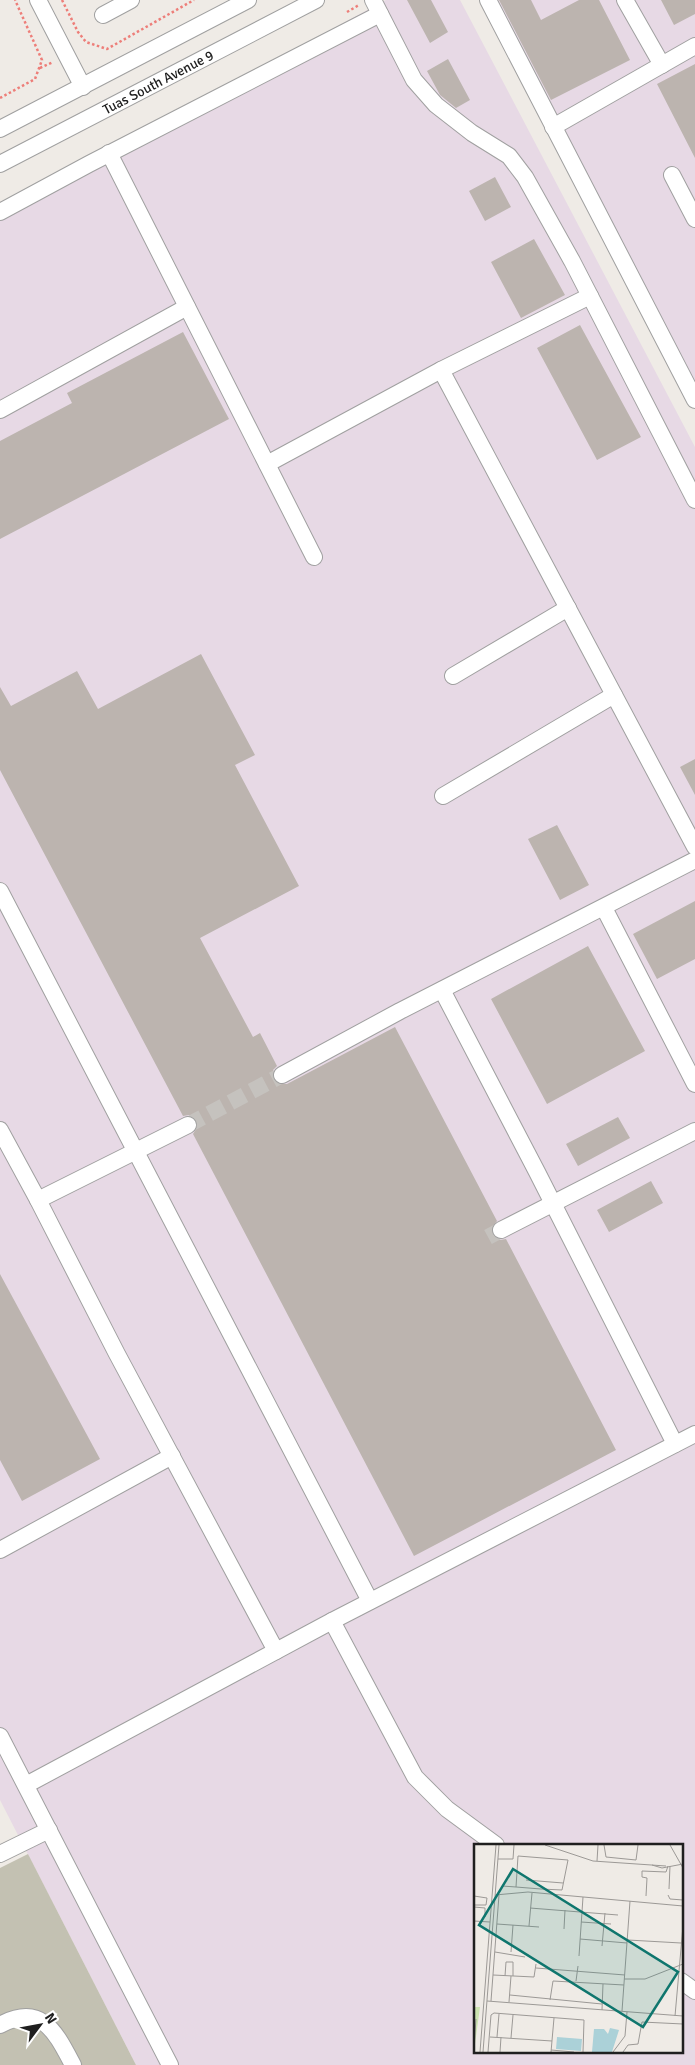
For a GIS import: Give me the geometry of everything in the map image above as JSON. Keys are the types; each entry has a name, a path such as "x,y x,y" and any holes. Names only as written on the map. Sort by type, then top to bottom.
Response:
{"street":[{"path":"38,0 83,87"},
{"path":"103,15 131,0"},
{"path":"0,129 248,0"},
{"name":"Tuas South Avenue 9","path":"0,164 316,0"},
{"path":"488,0 695,400"},
{"path":"625,0 662,65"},
{"path":"0,212 377,7 414,80 436,105 472,132 509,156 525,177 590,296 695,500"},
{"path":"553,127 695,46"},
{"path":"109,154 314,557"},
{"path":"672,175 695,219"},
{"path":"267,464 441,370 590,296"},
{"path":"0,410 187,307"},
{"path":"441,370 695,847"},
{"path":"453,676 568,608"},
{"path":"443,796 614,694"},
{"path":"282,1076 442,990 695,860"},
{"path":"0,891 138,1152 370,1601"},
{"path":"604,908 695,1084"},
{"path":"442,990 675,1444"},
{"path":"38,1200 138,1152 188,1125"},
{"path":"0,1130 276,1651"},
{"path":"501,1230 695,1131"},
{"path":"26,1785 370,1601 695,1434"},
{"path":"0,1550 172,1456"},
{"path":"332,1621 415,1777 447,1809 495,1844"},
{"path":"0,1736 170,2065"},
{"path":"0,1854 49,1830"},
{"path":"682,1982 695,1991"},
{"path":"0,2024 10,2019 26,2017 42,2021 55,2031 73,2065"}],"path":[{"path":"0,98 35,79 42,60 15,0"},
{"path":"62,0 78,32 86,42 107,49 194,0"}],"shaded area":[{"path":"386,0 460,0 695,447 695,2065 136,2065 0,1800 0,208"},
{"path":"484,0 695,0 695,403"},
{"path":"28,1854 136,2065 0,2065 0,1868"}],"building":[{"path":"407,0 431,0 448,32 430,43"},
{"path":"499,0 531,0 541,20 579,0 599,0 630,60 551,100"},
{"path":"661,0 695,0 695,14 674,25"},
{"path":"448,59 470,100 456,108 440,95 427,71"},
{"path":"695,64 695,158 657,84"},
{"path":"495,177 511,207 485,221 469,191"},
{"path":"534,239 565,295 521,318 491,262"},
{"path":"580,325 641,437 597,460 537,348"},
{"path":"183,332 229,419 0,539 0,441 72,403 67,393"},
{"path":"201,654 255,755 235,765 299,886 200,938 253,1037 260,1033 277,1066 273,1070 273,1079 277,1084 287,1084 395,1027 497,1221 491,1229 492,1235 500,1240 506,1239 616,1450 414,1556 193,1134 198,1126 197,1120 189,1115 183,1116 0,770 0,687 11,706 77,671 98,709"},
{"path":"695,759 695,795 680,767"},
{"path":"557,825 589,885 560,900 528,839"},
{"path":"695,901 695,959 657,979 633,934"},
{"path":"588,946 645,1051 547,1104 491,999"},
{"path":"618,1117 630,1138 578,1166 566,1144"},
{"path":"651,1181 663,1203 609,1232 597,1210"},
{"path":"0,1274 100,1459 22,1501 0,1460"}],"tunnel":[{"path":"188,1125 282,1075"},
{"path":"488,1237 501,1230"}]}
